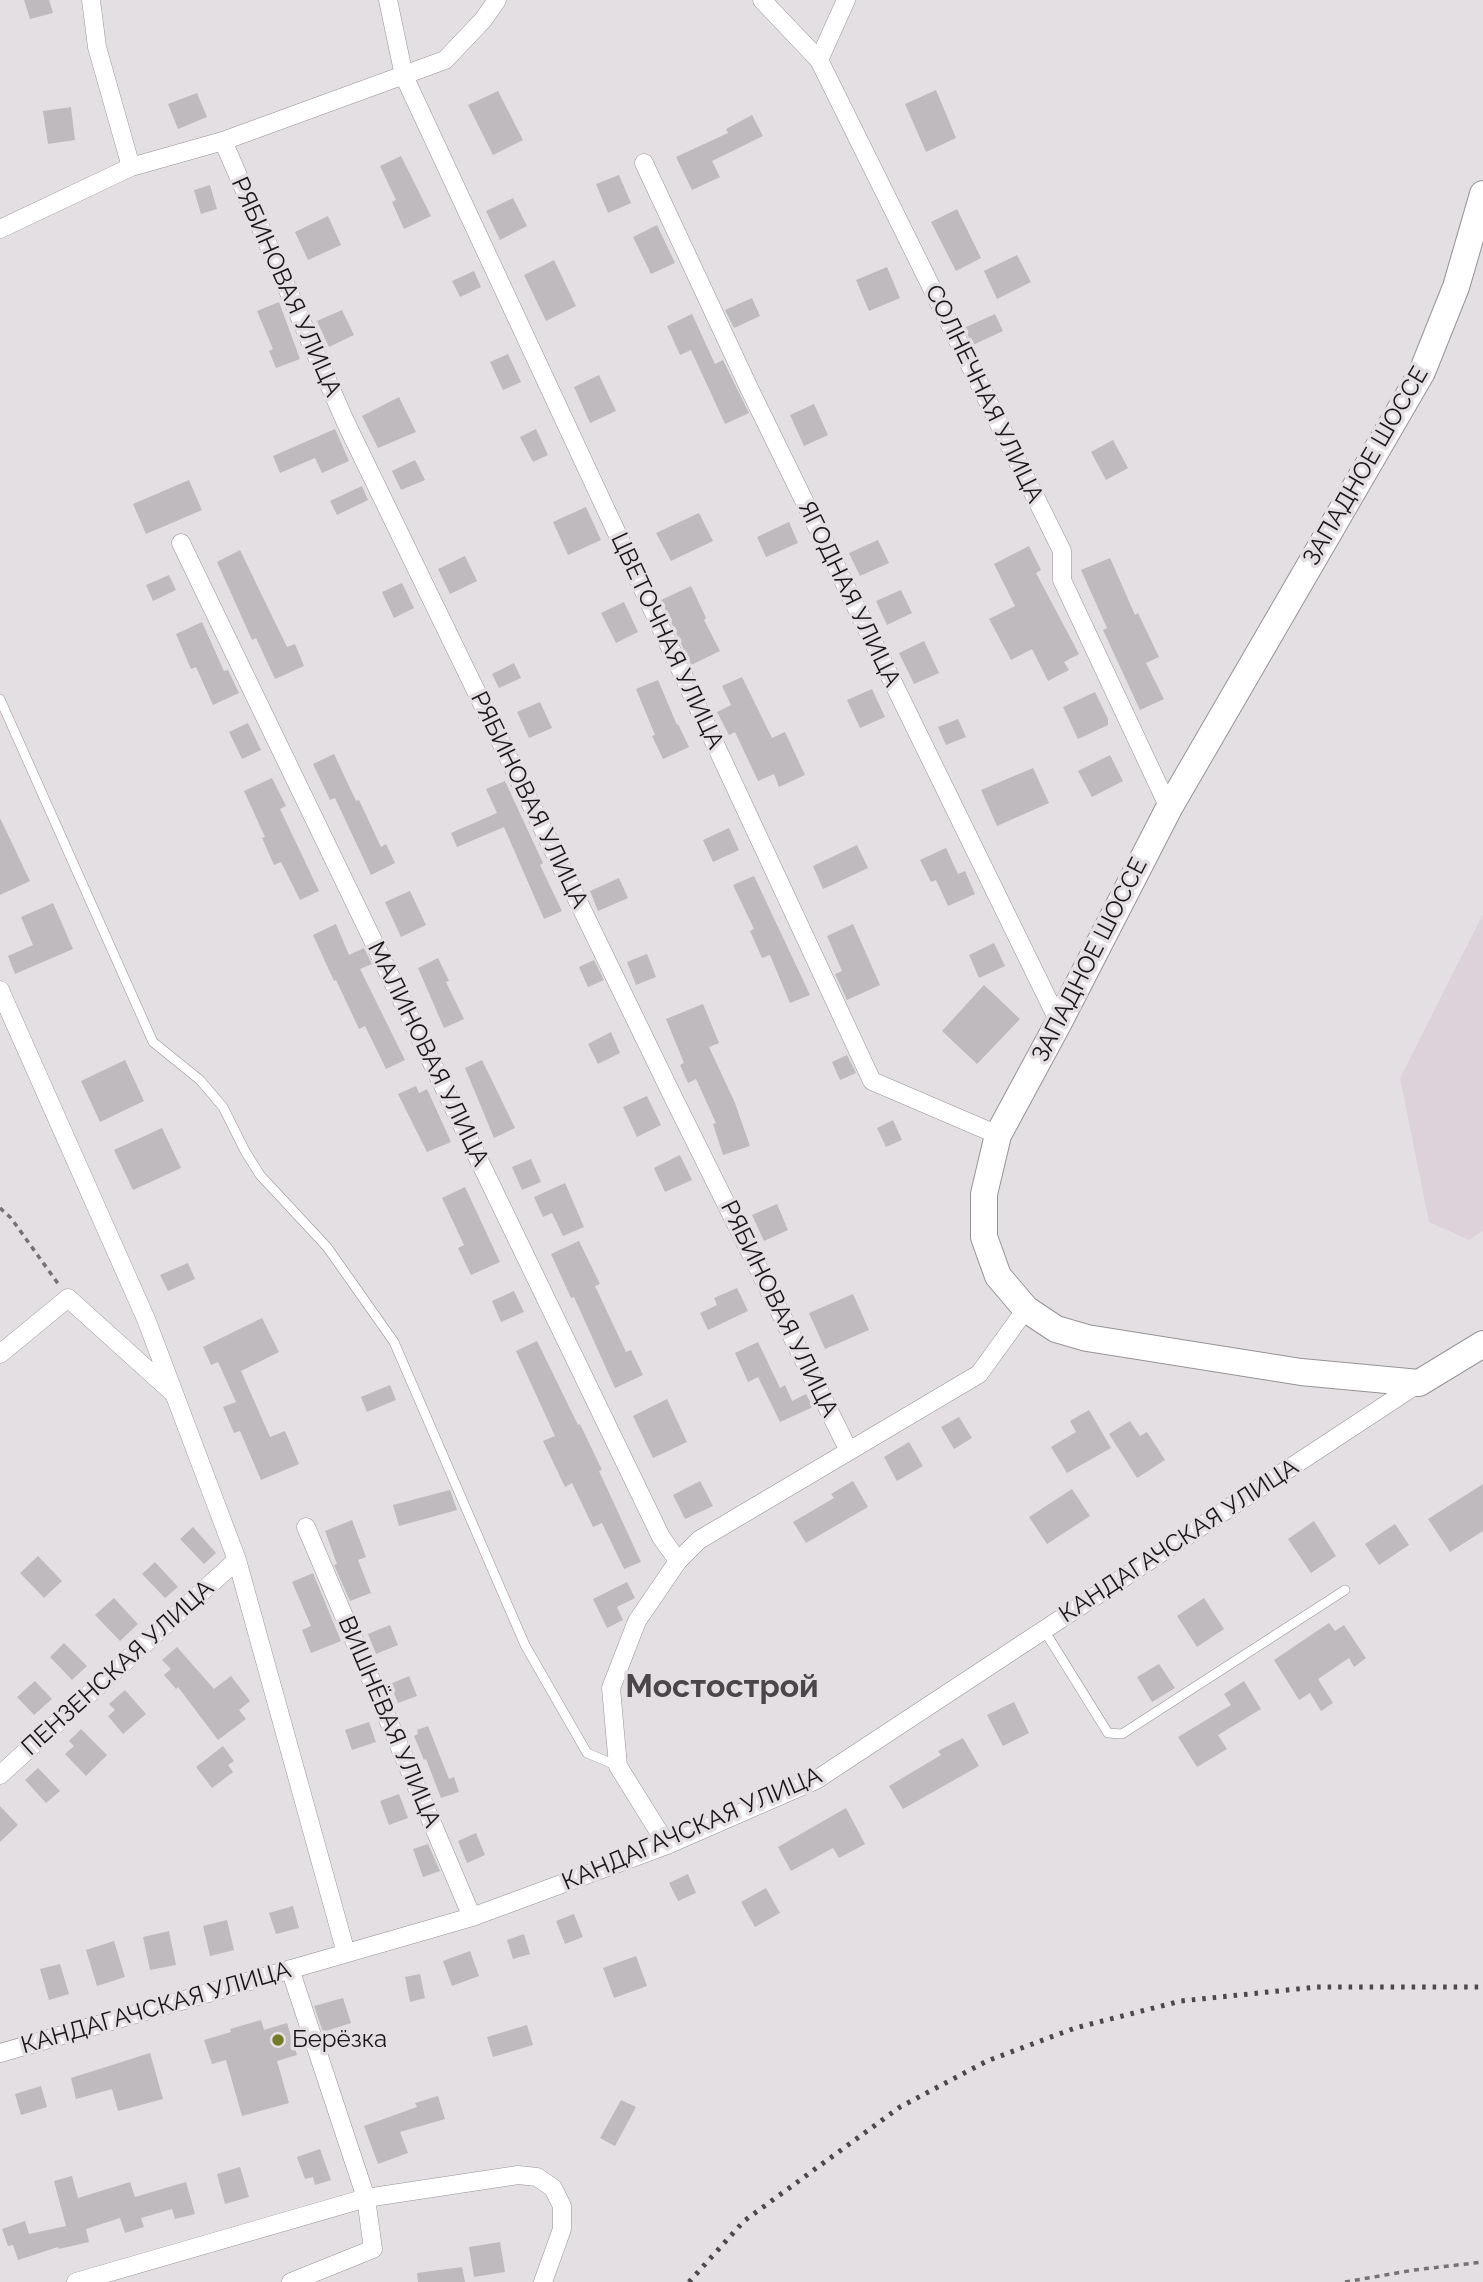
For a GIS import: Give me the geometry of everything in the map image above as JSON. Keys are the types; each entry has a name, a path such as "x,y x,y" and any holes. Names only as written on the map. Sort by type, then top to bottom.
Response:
{"main road":[{"name":"ЗАПАДНОЕ ШОССЕ","path":"1419,1383 1301,1372 1087,1338 1056,1329 1026,1309 998,1276 984,1237 984,1194 998,1135 1169,807 1422,372 1456,287 1483,194"},
{"path":"1419,1383 1483,1344"}],"street":[{"path":"91,0 97,47 131,167"},
{"name":"ЦВЕТОЧНАЯ УЛИЦА","path":"388,0 404,76 872,1081 998,1135"},
{"path":"0,229 131,167 223,141 445,60 483,20 497,0"},
{"name":"СОЛНЕЧНАЯ УЛИЦА","path":"762,0 819,60 1062,551 1062,580 1169,807"},
{"path":"819,60 846,0"},
{"name":"РЯБИНОВАЯ УЛИЦА","path":"223,141 345,421 674,1099 849,1451"},
{"name":"ЯГОДНАЯ УЛИЦА","path":"645,163 749,388 1059,1022"},
{"name":"МАЛИНОВАЯ УЛИЦА","path":"181,543 661,1537 678,1562"},
{"path":"0,990 146,1319 237,1560 346,1953"},
{"path":"0,1354 68,1298 173,1392"},
{"path":"667,1845 618,1766 611,1689 636,1621 678,1562 699,1539 979,1374 1026,1309"},
{"name":"КАНДАГАЧСКАЯ УЛИЦА","path":"0,2053 472,1917 667,1845 817,1780 1419,1383"},
{"name":"ВИШНЁВАЯ УЛИЦА","path":"306,1527 472,1917"},
{"name":"ПЕНЗЕНСКАЯ УЛИЦА","path":"0,1775 237,1560"},
{"path":"290,1969 366,2198 373,2249 291,2282"},
{"path":"76,2282 366,2198 518,2175 537,2177 553,2188 562,2206 562,2229 543,2282"}],"lane":[{"path":"0,699 153,1042 200,1080 223,1107 260,1175 327,1247 394,1342 525,1645 587,1753 618,1766"},
{"path":"1044,1630 1108,1733 1122,1734 1345,1590"}],"path":[{"path":"0,1208 68,1298"},
{"path":"1345,2282 1483,2262"}],"shaded area":[{"path":"1483,914 1483,1231 1469,1240 1429,1222 1400,1078"}],"building":[{"path":"24,0 49,0 53,13 30,19"},
{"path":"936,90 956,138 926,152 905,104"},
{"path":"498,91 523,140 493,155 468,105"},
{"path":"197,93 207,117 178,129 168,104"},
{"path":"71,107 75,140 48,144 43,111"},
{"path":"752,115 763,136 712,161 720,177 692,190 676,157 728,133 726,129"},
{"path":"401,156 431,216 404,229 392,202 396,200 380,166"},
{"path":"619,175 631,203 608,213 596,184"},
{"path":"210,185 217,209 201,214 194,190"},
{"path":"513,198 527,226 500,240 486,211"},
{"path":"957,209 981,258 956,271 931,222"},
{"path":"328,216 341,245 308,260 295,232"},
{"path":"657,225 675,263 651,274 633,237"},
{"path":"1017,255 1031,282 997,299 984,271"},
{"path":"554,260 576,306 546,321 524,275"},
{"path":"887,267 900,298 869,311 856,280"},
{"path":"474,271 481,287 460,297 452,281"},
{"path":"752,298 760,316 734,328 725,310"},
{"path":"279,302 300,359 276,368 269,351 273,349 257,311"},
{"path":"342,310 354,335 329,347 317,321"},
{"path":"692,314 715,364 723,360 749,413 725,424 691,350 680,355 667,326"},
{"path":"995,314 1003,331 973,345 964,328"},
{"path":"508,354 521,382 503,390 490,362"},
{"path":"599,375 616,411 590,423 574,387"},
{"path":"399,397 416,432 378,448 362,416"},
{"path":"814,404 828,435 804,446 790,415"},
{"path":"335,429 349,461 322,473 315,458 280,473 273,456"},
{"path":"536,429 548,455 533,462 520,437"},
{"path":"1113,440 1128,468 1106,480 1091,452"},
{"path":"415,460 425,480 401,490 392,471"},
{"path":"189,480 202,510 146,534 133,504"},
{"path":"362,486 368,500 337,515 330,501"},
{"path":"586,507 601,540 568,555 553,522"},
{"path":"699,513 713,541 671,561 656,533"},
{"path":"789,522 798,543 766,557 757,537"},
{"path":"878,540 889,563 860,576 849,553"},
{"path":"1029,546 1041,570 1036,573 1079,654 1064,662 1069,670 1048,681 1032,649 1011,660 989,619 1015,606 994,564"},
{"path":"240,550 287,647 295,644 304,666 275,679 256,638 252,640 217,562"},
{"path":"465,556 477,581 450,594 438,569"},
{"path":"1110,558 1135,615 1138,613 1159,657 1146,663 1164,699 1140,710 1103,630 1107,628 1081,570"},
{"path":"169,575 176,590 153,601 146,585"},
{"path":"402,583 414,608 394,618 382,592"},
{"path":"691,586 720,651 691,665 661,600"},
{"path":"901,590 912,613 887,625 876,601"},
{"path":"624,602 638,632 616,643 601,613"},
{"path":"202,622 224,671 228,670 239,693 213,705 196,667 191,669 176,634"},
{"path":"924,641 939,673 914,684 899,653"},
{"path":"514,663 521,678 499,688 492,674"},
{"path":"742,677 772,738 785,732 805,775 779,787 774,774 758,781 735,732 729,735 717,712 731,705 722,686"},
{"path":"658,680 689,747 663,759 636,689"},
{"path":"872,689 885,717 860,728 847,700"},
{"path":"1095,692 1108,719 1108,725 1078,739 1063,707"},
{"path":"540,702 552,728 529,738 517,712"},
{"path":"958,719 966,737 946,745 938,727"},
{"path":"248,723 261,750 242,759 229,732"},
{"path":"334,754 381,847 386,844 395,863 371,875 335,798 330,800 313,764"},
{"path":"1110,755 1123,781 1092,797 1078,771"},
{"path":"1033,768 1049,803 997,826 981,790"},
{"path":"272,778 286,806 280,809 319,891 300,900 281,862 274,865 262,838 265,837 244,791"},
{"path":"505,781 562,911 544,919 504,827 457,847 451,833 497,813 486,789"},
{"path":"0,818 30,881 0,895"},
{"path":"729,828 739,850 713,862 703,840"},
{"path":"857,845 868,868 823,889 813,866"},
{"path":"946,848 958,874 965,871 975,894 948,906 936,880 931,882 920,860"},
{"path":"754,876 810,995 790,1003 770,955 762,958 750,931 754,929 733,885"},
{"path":"619,878 628,898 598,911 590,891"},
{"path":"410,891 426,925 401,937 385,902"},
{"path":"53,903 73,949 15,974 8,956 33,945 21,917"},
{"path":"336,924 349,955 364,948 372,964 360,969 405,1060 386,1069 365,1026 359,1029 313,935"},
{"path":"853,924 880,985 847,1000 835,974 842,971 827,936"},
{"path":"994,943 1005,966 979,978 969,955"},
{"path":"647,954 656,977 636,985 627,962"},
{"path":"438,958 464,1019 444,1028 418,968"},
{"path":"594,960 604,980 588,987 579,967"},
{"path":"984,985 1020,1019 977,1064 942,1031"},
{"path":"703,1004 719,1043 709,1047 735,1103 750,1146 723,1155 713,1124 716,1123 696,1079 688,1083 680,1065 684,1063 666,1019"},
{"path":"611,1032 620,1053 598,1064 588,1044"},
{"path":"847,1055 856,1073 840,1080 832,1062"},
{"path":"125,1060 144,1101 100,1122 81,1081"},
{"path":"482,1060 515,1128 494,1138 465,1068"},
{"path":"416,1086 419,1093 427,1089 451,1142 427,1152 398,1094"},
{"path":"647,1096 661,1125 637,1137 623,1107"},
{"path":"893,1120 902,1140 886,1147 877,1128"},
{"path":"162,1128 181,1168 133,1190 114,1150"},
{"path":"680,1155 692,1180 665,1192 654,1168"},
{"path":"531,1159 541,1182 522,1190 512,1167"},
{"path":"565,1183 584,1227 563,1236 552,1213 543,1217 534,1197"},
{"path":"465,1187 500,1262 471,1275 458,1248 464,1245 442,1198"},
{"path":"777,1204 788,1230 764,1241 752,1215"},
{"path":"579,1241 600,1284 595,1286 626,1352 631,1350 643,1375 615,1388 574,1297 571,1298 551,1254"},
{"path":"188,1263 195,1279 168,1291 160,1275"},
{"path":"737,1288 748,1311 708,1330 700,1313 717,1305 714,1298"},
{"path":"514,1291 524,1312 501,1322 492,1301"},
{"path":"853,1294 869,1330 825,1349 809,1313"},
{"path":"262,1318 279,1352 241,1371 270,1437 285,1431 299,1464 261,1480 240,1431 234,1433 223,1407 236,1402 218,1362 211,1365 203,1347"},
{"path":"537,1341 602,1470 599,1471 641,1562 624,1569 602,1523 593,1527 572,1483 565,1487 543,1441 555,1436 516,1351"},
{"path":"758,1342 780,1388 785,1385 792,1401 806,1394 813,1407 780,1422 758,1377 748,1382 735,1353"},
{"path":"390,1385 396,1400 367,1412 361,1397"},
{"path":"667,1399 687,1442 653,1458 633,1416"},
{"path":"1089,1410 1111,1448 1067,1473 1051,1447 1076,1432 1070,1421"},
{"path":"959,1417 972,1438 954,1449 941,1427"},
{"path":"1130,1421 1140,1436 1147,1432 1165,1460 1137,1478 1109,1434"},
{"path":"909,1442 923,1466 897,1481 884,1457"},
{"path":"700,1481 713,1506 685,1519 673,1495"},
{"path":"853,1481 868,1507 806,1543 793,1522 834,1498 831,1494"},
{"path":"1483,1484 1483,1531 1450,1552 1428,1519"},
{"path":"1072,1489 1090,1516 1047,1544 1029,1517"},
{"path":"450,1490 457,1510 399,1526 393,1505"},
{"path":"352,1520 366,1557 358,1560 371,1593 350,1601 334,1565 337,1564 325,1531"},
{"path":"1314,1521 1336,1556 1311,1573 1288,1539"},
{"path":"1395,1524 1409,1545 1379,1565 1365,1544"},
{"path":"193,1527 216,1553 204,1564 180,1539"},
{"path":"38,1556 62,1581 44,1598 20,1573"},
{"path":"155,1562 178,1587 165,1598 142,1574"},
{"path":"313,1573 341,1641 311,1653 302,1630 311,1626 292,1582"},
{"path":"627,1582 635,1598 617,1607 623,1620 607,1628 593,1599"},
{"path":"114,1598 138,1624 120,1641 95,1615"},
{"path":"1204,1598 1224,1629 1197,1647 1177,1616"},
{"path":"1329,1623 1335,1631 1344,1625 1366,1658 1354,1667 1349,1658 1318,1679 1333,1703 1321,1711 1310,1693 1299,1700 1274,1660"},
{"path":"390,1625 398,1645 376,1654 368,1634"},
{"path":"64,1643 87,1666 72,1680 50,1657"},
{"path":"177,1647 214,1689 231,1676 250,1701 239,1710 246,1719 218,1740 178,1687 176,1689 164,1675 171,1669 162,1660"},
{"path":"1159,1664 1175,1688 1152,1702 1137,1677"},
{"path":"409,1676 417,1696 398,1703 390,1684"},
{"path":"35,1681 52,1699 34,1715 17,1697"},
{"path":"1244,1681 1261,1709 1218,1735 1227,1749 1197,1767 1178,1737 1231,1705 1224,1694"},
{"path":"125,1690 146,1714 123,1734 108,1716 115,1710 109,1704"},
{"path":"1014,1702 1029,1733 1003,1746 987,1715"},
{"path":"369,1722 376,1742 352,1750 345,1730"},
{"path":"428,1726 449,1779 454,1777 459,1792 441,1798 414,1736 418,1734 417,1730"},
{"path":"81,1729 107,1755 86,1776 65,1754 74,1746 69,1741"},
{"path":"963,1738 979,1766 903,1809 889,1786 941,1755 938,1751"},
{"path":"223,1746 234,1761 228,1765 233,1772 212,1788 196,1767"},
{"path":"38,1768 60,1791 46,1803 25,1780"},
{"path":"399,1794 408,1818 389,1825 380,1801"},
{"path":"0,1806 18,1825 0,1842"},
{"path":"846,1808 865,1844 839,1858 833,1848 791,1871 778,1847"},
{"path":"476,1833 485,1855 467,1863 458,1841"},
{"path":"428,1844 440,1871 423,1877 413,1849"},
{"path":"688,1874 696,1893 678,1901 669,1883"},
{"path":"766,1888 780,1913 755,1927 741,1902"},
{"path":"293,1906 299,1928 276,1934 269,1913"},
{"path":"574,1914 583,1937 565,1944 556,1921"},
{"path":"227,1920 234,1950 210,1956 203,1926"},
{"path":"169,1931 176,1965 150,1970 143,1937"},
{"path":"524,1934 530,1954 513,1959 507,1940"},
{"path":"114,1941 125,1977 97,1986 86,1950"},
{"path":"470,1951 479,1976 452,1986 443,1961"},
{"path":"636,1956 647,1986 614,1998 603,1968"},
{"path":"60,1964 69,1994 49,2000 40,1969"},
{"path":"420,1974 425,1998 410,2002 405,1977"},
{"path":"343,1998 351,2023 323,2032 314,2006"},
{"path":"261,2020 264,2030 287,2023 297,2055 277,2061 289,2103 242,2116 226,2060 212,2064 204,2040"},
{"path":"527,2025 533,2045 493,2057 487,2037"},
{"path":"150,2053 163,2099 118,2111 112,2089 76,2099 71,2078"},
{"path":"41,2086 47,2107 21,2115 15,2094"},
{"path":"438,2096 445,2119 400,2132 408,2153 378,2164 364,2126 417,2107 415,2103"},
{"path":"621,2100 636,2107 615,2146 600,2138"},
{"path":"320,2149 331,2180 315,2185 313,2177 305,2179 297,2157"},
{"path":"240,2167 249,2197 225,2204 217,2174"},
{"path":"72,2176 78,2198 130,2182 135,2197 186,2182 195,2214 175,2219 172,2209 141,2218 144,2227 125,2233 120,2218 86,2229 89,2242 59,2249 58,2247 18,2260 13,2245 8,2246 2,2229 25,2221 29,2234 66,2226 54,2181"},
{"path":"500,2242 505,2272 474,2277 469,2247"},
{"path":"462,2267 465,2282 418,2282 417,2273"}],"railway":[{"path":"689,2282 744,2221 900,2107 987,2061 1075,2028 1181,2001 1317,1987 1483,1987"}],"place":[{"name":"Берёзка","path":"278,2040"}],"district":[{"name":"Мостострой","path":"722,1687"}]}
